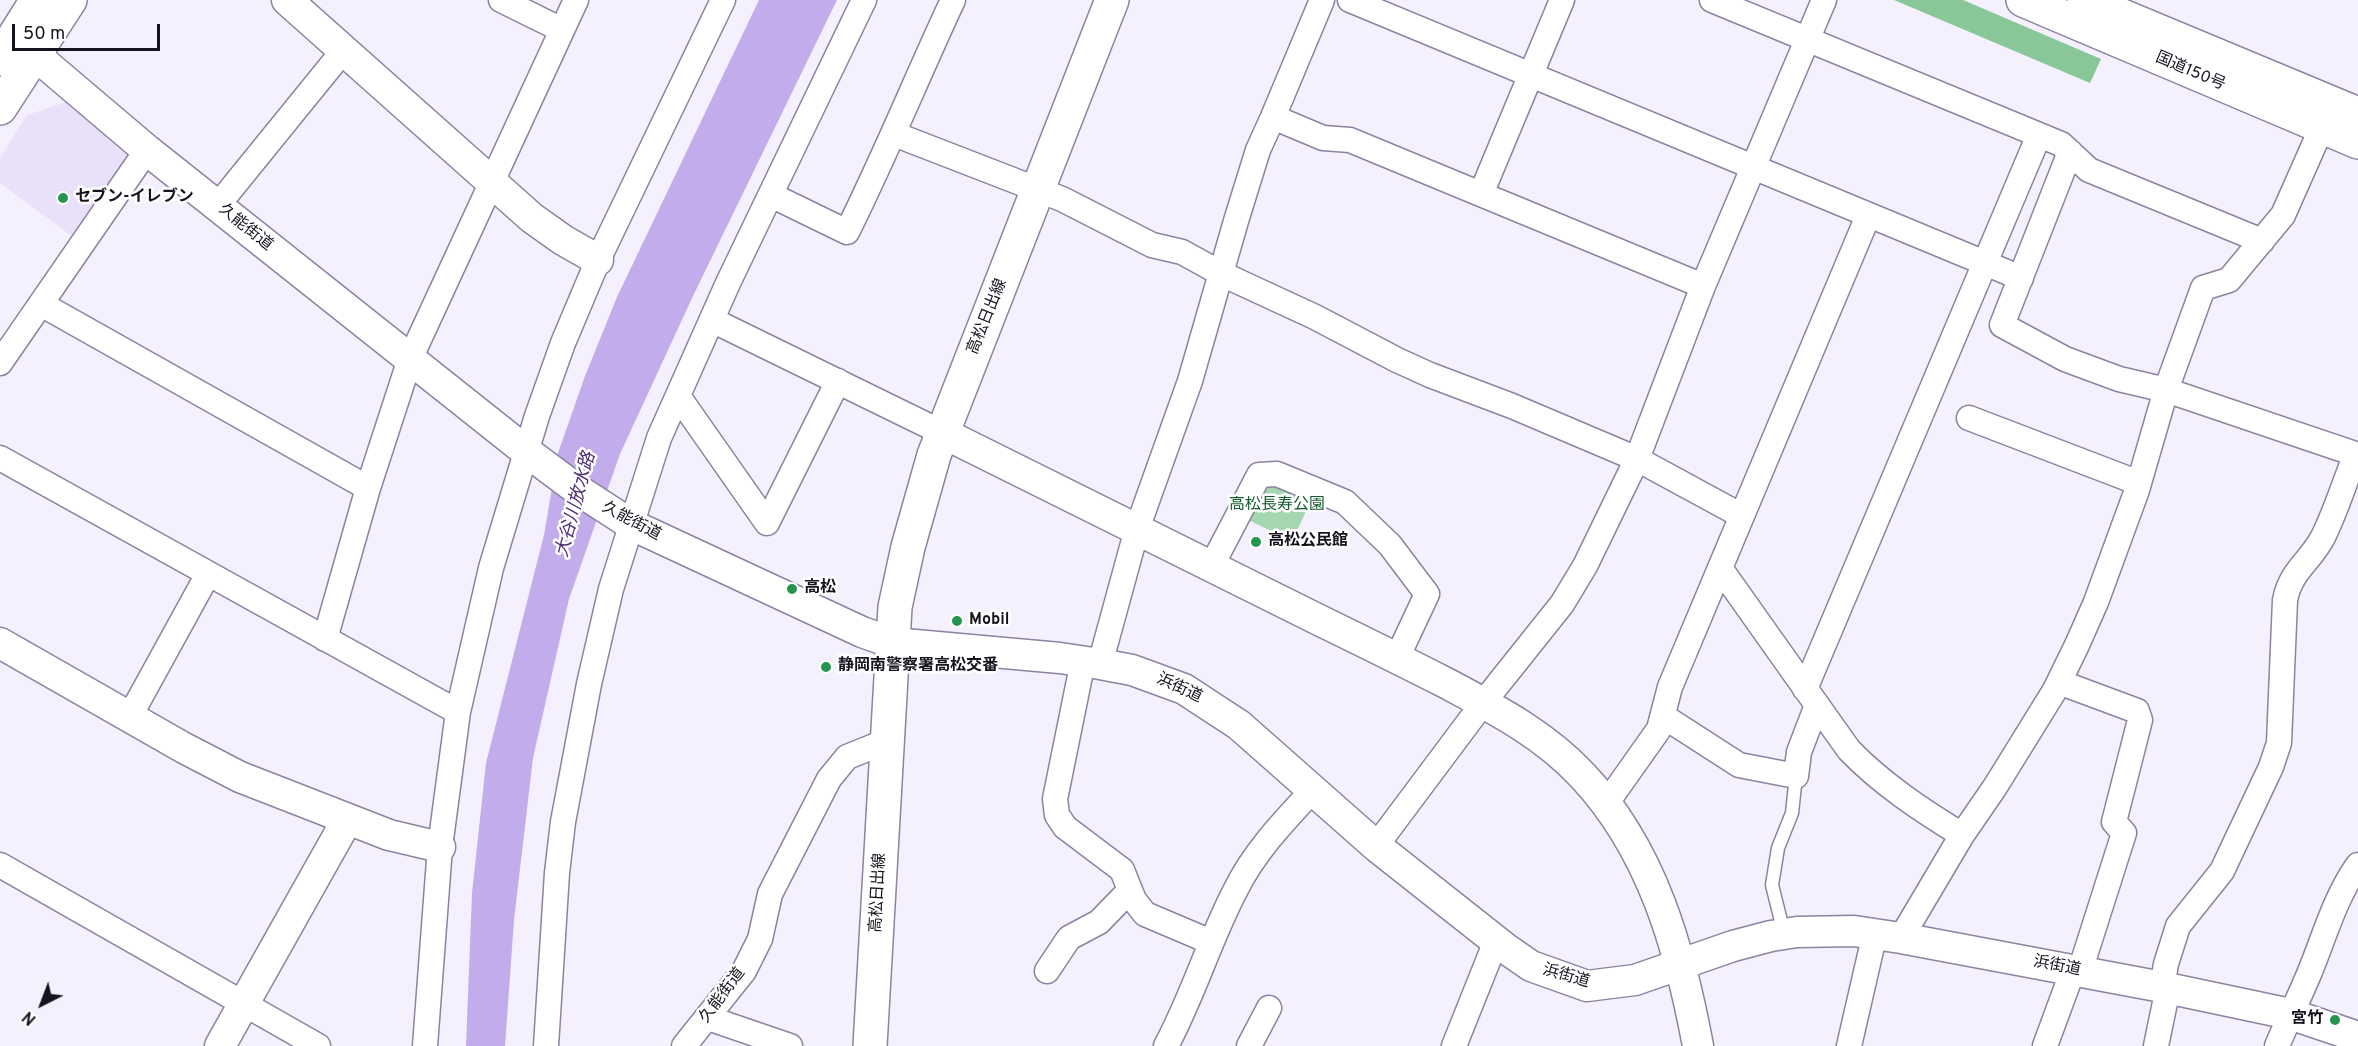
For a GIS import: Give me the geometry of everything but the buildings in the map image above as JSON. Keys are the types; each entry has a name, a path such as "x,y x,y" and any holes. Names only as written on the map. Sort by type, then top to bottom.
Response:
{"main road":[{"path":"0,108 12,46 37,0"},
{"path":"12,46 70,0"},
{"name":"高松日出線","path":"893,643 895,607 908,547 934,454 1112,0"},
{"name":"国道150号","path":"2023,0 2358,142"},
{"name":"国道150号","path":"2084,0 2358,114"},
{"path":"887,741 893,643"},
{"name":"高松日出線","path":"870,1046 887,741"}],"street":[{"path":"287,0 540,224 598,260"},
{"path":"501,0 562,30"},
{"path":"326,639 368,488 410,359 576,0"},
{"path":"425,1046 440,847 458,712 491,568 563,343 598,260 723,0"},
{"path":"546,1046 557,873 563,822 593,666 611,589 656,448 678,396 864,0"},
{"path":"771,195 847,232 894,134 925,59 953,0"},
{"path":"1211,942 1145,914 1130,890 1122,870 1065,826 1057,815 1055,800 1091,663 1190,381 1258,150 1322,0"},
{"path":"1350,0 2020,278"},
{"path":"1481,194 1562,0"},
{"path":"1712,0 2061,144 2089,170 2262,241"},
{"path":"1376,846 1483,703 1562,604 1585,566 1637,459 1703,286 1824,0"},
{"name":"久能街道","path":"12,46 578,490 632,525 862,632 893,643"},
{"path":"218,206 343,51"},
{"path":"1273,117 1323,138 1350,140 1703,286"},
{"path":"1849,1046 1888,936 1995,787 2059,682 2096,602 2139,483 2166,390 2202,288 2229,280 2283,215 2322,127"},
{"path":"894,134 1062,198 1152,244 1182,252 1222,274 1315,316 1414,368 1512,406 1637,459 1742,516"},
{"path":"1663,716 1739,765 1796,776 1798,752 1811,697 2039,135"},
{"path":"0,363 147,150"},
{"path":"2070,152 2002,325 2065,359 2119,379 2166,390 2357,454 2323,537 2295,573 2288,588 2285,600 2279,743 2271,767 2222,871 2178,926 2166,964 2156,1046"},
{"path":"1606,804 1659,729 1670,687 1868,216"},
{"path":"41,304 368,488"},
{"path":"712,320 1397,658 1483,703 1548,744 1582,775 1606,804 1635,850 1657,893 1680,965 1698,1046"},
{"path":"678,396 767,523 838,381"},
{"path":"1969,418 2139,483"},
{"path":"0,458 458,712"},
{"path":"1211,567 1259,475 1277,474 1345,502 1390,545 1427,594 1397,658"},
{"path":"1720,568 1849,750 1872,773 1915,806 1962,835"},
{"path":"130,716 208,574"},
{"path":"0,643 184,748 240,777 389,835 440,847"},
{"name":"浜街道","path":"893,643 1091,663 1132,670 1161,679 1192,694 1239,725 1376,846 1532,966 1587,986 1635,980 1733,946 1785,934 1826,930 1888,936 2165,987 2290,1014 2358,1037"},
{"path":"2044,1046 2076,970 2124,833 2114,822 2140,720 2137,711 2059,682"},
{"name":"久能街道","path":"684,1046 744,971 759,939 770,894 829,779 847,757 887,741"},
{"path":"1166,1046 1178,1024 1235,889 1268,838 1313,790"},
{"path":"220,1046 347,820"},
{"path":"0,865 245,1002 318,1046"},
{"path":"2277,1046 2349,877 2358,865"},
{"path":"1047,971 1069,938 1100,922 1130,890"},
{"path":"1454,1046 1497,940"},
{"path":"1250,1046 1269,1008"},
{"path":"708,1018 790,1046"}],"lane":[{"path":"1785,934 1772,885 1778,848 1792,813 1796,776"}],"shaded area":[{"path":"69,101 129,151 130,163 76,239 0,183 0,158 27,115"}],"green space":[{"path":"1894,0 1963,0 2101,59 2090,83"},
{"name":"高松長寿公園","path":"1261,483 1314,495 1292,541 1242,517"}],"water":[{"name":"大谷川放水路","path":"759,0 837,0 693,296 620,454 569,599 533,758 514,920 505,1046 466,1046 472,893 486,763 544,535 558,453 585,376 617,297"}],"place":[{"name":"セブン-イレブン","path":"63,198"},
{"name":"高松公民館","path":"1256,542"},
{"name":"高松","path":"792,589"},
{"name":"Mobil","path":"957,621"},
{"name":"静岡南警察署高松交番","path":"826,667"},
{"name":"宮竹","path":"2335,1020"}]}
